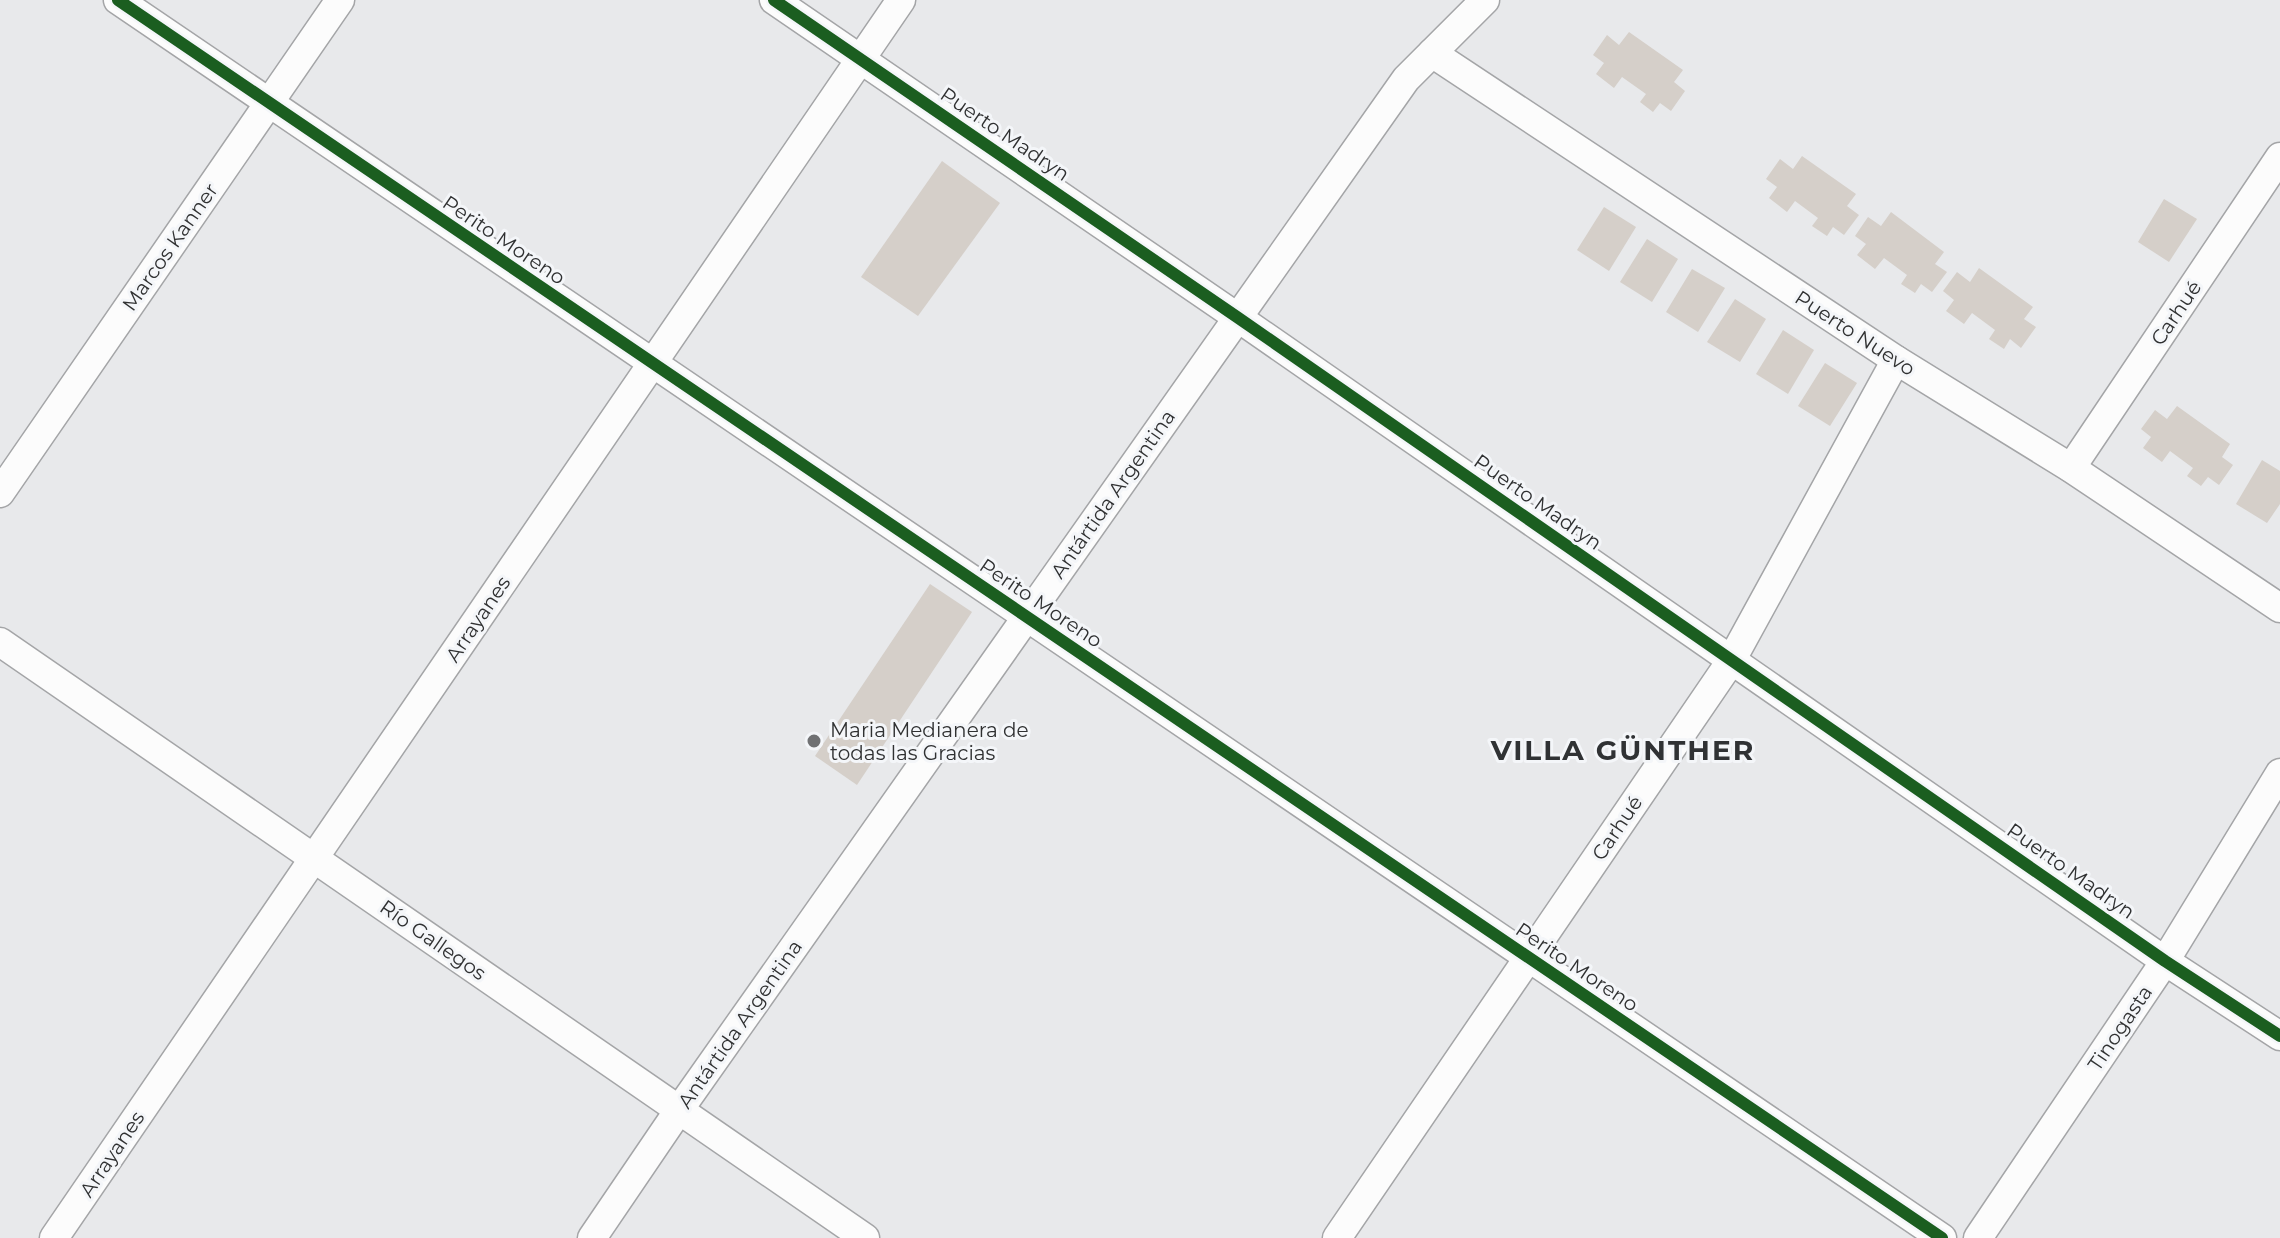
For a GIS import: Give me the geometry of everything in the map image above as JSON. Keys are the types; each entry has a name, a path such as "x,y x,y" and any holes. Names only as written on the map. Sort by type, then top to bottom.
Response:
{"street":[{"name":"Perito Moreno","path":"118,0 1942,1238"},
{"name":"Marcos Kanner","path":"0,493 340,0"},
{"name":"Puerto Madryn","path":"774,0 2165,961 2280,1036"},
{"name":"Arrayanes","path":"54,1238 901,0"},
{"name":"Antártida Argentina","path":"592,1238 1406,79 1485,0"},
{"name":"Puerto Nuevo","path":"1432,53 1896,360 2071,468 2280,608"},
{"name":"Carhué","path":"2071,468 2271,189 2280,157"},
{"name":"Carhué","path":"1337,1238 1731,661 1896,360"},
{"name":"Río Gallegos","path":"0,642 865,1238"},
{"name":"Tinogasta","path":"1978,1238 2165,961 2280,773"}],"building":[{"path":"1629,32 1683,70 1674,82 1685,91 1671,111 1660,103 1653,112 1640,102 1646,94 1622,77 1614,88 1596,74 1604,63 1593,55 1607,35 1619,45"},
{"path":"1802,156 1856,194 1847,206 1859,215 1844,235 1833,227 1827,236 1812,226 1818,218 1795,201 1787,212 1769,198 1777,187 1766,179 1780,159 1793,169"},
{"path":"942,161 1000,203 918,316 861,277"},
{"path":"2164,199 2197,219 2169,262 2138,242"},
{"path":"1604,207 1636,227 1609,271 1577,250"},
{"path":"1891,212 1944,252 1935,264 1947,272 1932,292 1921,284 1915,293 1901,284 1907,275 1884,258 1875,269 1857,255 1866,244 1855,236 1868,217 1881,226"},
{"path":"1647,239 1678,259 1652,302 1620,282"},
{"path":"1979,268 2033,307 2024,319 2036,327 2021,348 2010,339 2004,349 1989,339 1995,330 1972,313 1964,324 1946,311 1954,300 1943,291 1957,272 1970,282"},
{"path":"1692,269 1725,288 1698,332 1666,312"},
{"path":"1735,299 1766,319 1740,362 1707,342"},
{"path":"1783,330 1814,350 1788,394 1756,374"},
{"path":"1825,363 1857,383 1830,426 1798,406"},
{"path":"2177,406 2230,444 2222,457 2233,465 2219,485 2208,477 2201,486 2187,476 2193,468 2170,451 2162,462 2143,448 2151,437 2141,429 2155,410 2167,419"},
{"path":"2262,460 2280,471 2280,504 2267,523 2236,504"},
{"path":"930,584 972,612 857,785 815,756"}],"cycle path":[{"path":"118,0 1942,1238"},
{"path":"774,0 2165,961 2280,1036"}],"place":[{"name":"Maria Medianera de todas las Gracias","path":"814,741"}],"district":[{"name":"VILLA GÜNTHER","path":"1623,750"}]}
